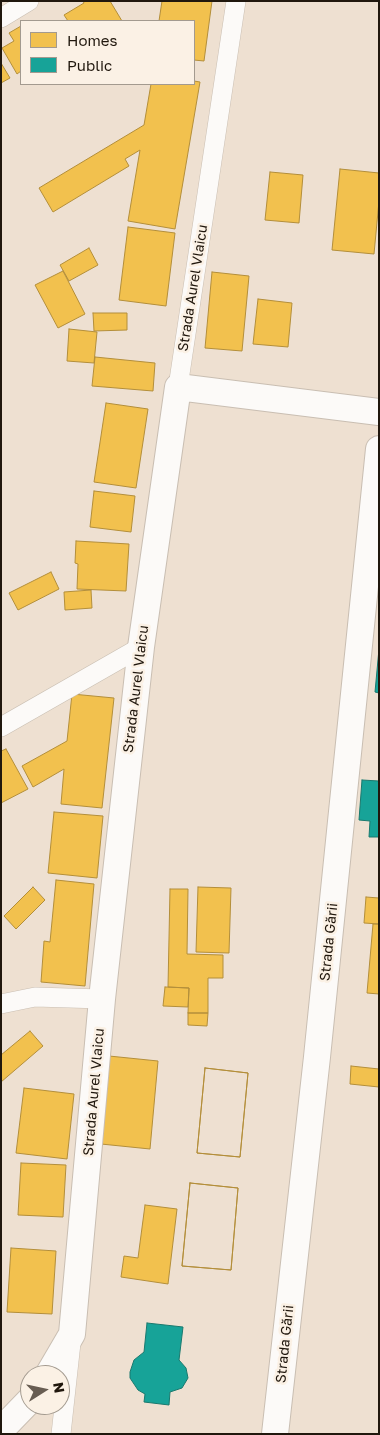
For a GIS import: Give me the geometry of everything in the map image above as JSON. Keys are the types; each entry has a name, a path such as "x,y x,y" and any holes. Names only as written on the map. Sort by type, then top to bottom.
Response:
{"street":[{"path":"1,18 29,1"},
{"name":"Strada Aurel Vlaicu","path":"54,1365 72,1334 102,998 141,647 236,1"},
{"path":"178,387 379,412"},
{"name":"Strada Gării","path":"275,1434 317,1058 379,449"},
{"path":"1,728 141,647"},
{"path":"1,1004 35,998 102,998"},
{"path":"61,1434 72,1334"},
{"path":"1,1430 20,1410"}],"building: Homes":[{"path":"83,1 110,1 121,20 67,20 64,15 84,3"},
{"path":"162,1 212,1 204,61 195,60 195,20 159,20"},
{"path":"20,27 20,72 17,74 2,48 14,41 9,33"},
{"path":"1,63 10,78 1,83"},
{"path":"195,81 200,82 175,229 128,221 140,150 125,159 129,166 53,212 39,188 144,125 151,85 195,85"},
{"path":"340,169 379,173 379,201 374,254 332,250"},
{"path":"270,172 303,175 299,223 265,220"},
{"path":"128,227 175,233 166,306 119,300"},
{"path":"89,248 98,265 69,281 60,265"},
{"path":"63,271 85,314 58,328 35,285"},
{"path":"212,272 249,276 242,351 205,348"},
{"path":"258,299 292,303 288,347 253,344"},
{"path":"93,313 127,313 127,330 94,331"},
{"path":"69,329 97,332 94,363 67,361"},
{"path":"95,357 155,363 153,391 92,386"},
{"path":"106,403 148,409 136,488 94,482"},
{"path":"94,491 135,496 131,532 90,527"},
{"path":"76,541 129,544 126,591 77,589 78,564 75,563"},
{"path":"51,572 59,589 18,610 9,593"},
{"path":"91,590 92,608 65,610 64,592"},
{"path":"72,694 114,698 102,808 61,804 64,769 33,787 22,766 67,741"},
{"path":"6,749 28,789 1,803 1,751"},
{"path":"54,812 103,816 97,878 48,873"},
{"path":"56,880 94,884 85,986 41,982 44,941 50,942"},
{"path":"33,887 45,900 16,929 4,916"},
{"path":"198,887 231,888 229,953 196,952"},
{"path":"170,889 188,889 187,954 223,955 223,978 208,978 208,1013 188,1013 189,988 168,987"},
{"path":"366,897 379,898 379,924 364,923"},
{"path":"373,924 379,924 379,994 367,993"},
{"path":"165,987 189,988 188,1007 163,1006"},
{"path":"188,1013 208,1013 207,1026 188,1025"},
{"path":"30,1031 43,1046 1,1082 1,1055"},
{"path":"109,1056 158,1061 150,1149 101,1144"},
{"path":"351,1066 379,1069 379,1087 350,1084"},
{"path":"205,1068 248,1073 240,1157 197,1153"},
{"path":"205,1068 248,1073 240,1157 197,1153"},
{"path":"24,1088 74,1094 67,1159 16,1153"},
{"path":"21,1163 66,1165 63,1217 18,1215"},
{"path":"190,1183 238,1188 231,1270 182,1266"},
{"path":"190,1183 238,1188 231,1270 182,1266"},
{"path":"145,1205 177,1209 168,1284 121,1277 124,1256 138,1258"},
{"path":"11,1248 56,1251 52,1314 7,1312"}],"building: Public":[{"path":"379,649 379,693 375,692"},
{"path":"362,780 379,781 379,837 369,837 370,821 359,820"},
{"path":"147,1323 183,1327 179,1360 186,1368 188,1378 182,1388 170,1392 169,1405 144,1402 145,1394 138,1390 130,1378 134,1360 144,1352"}]}
